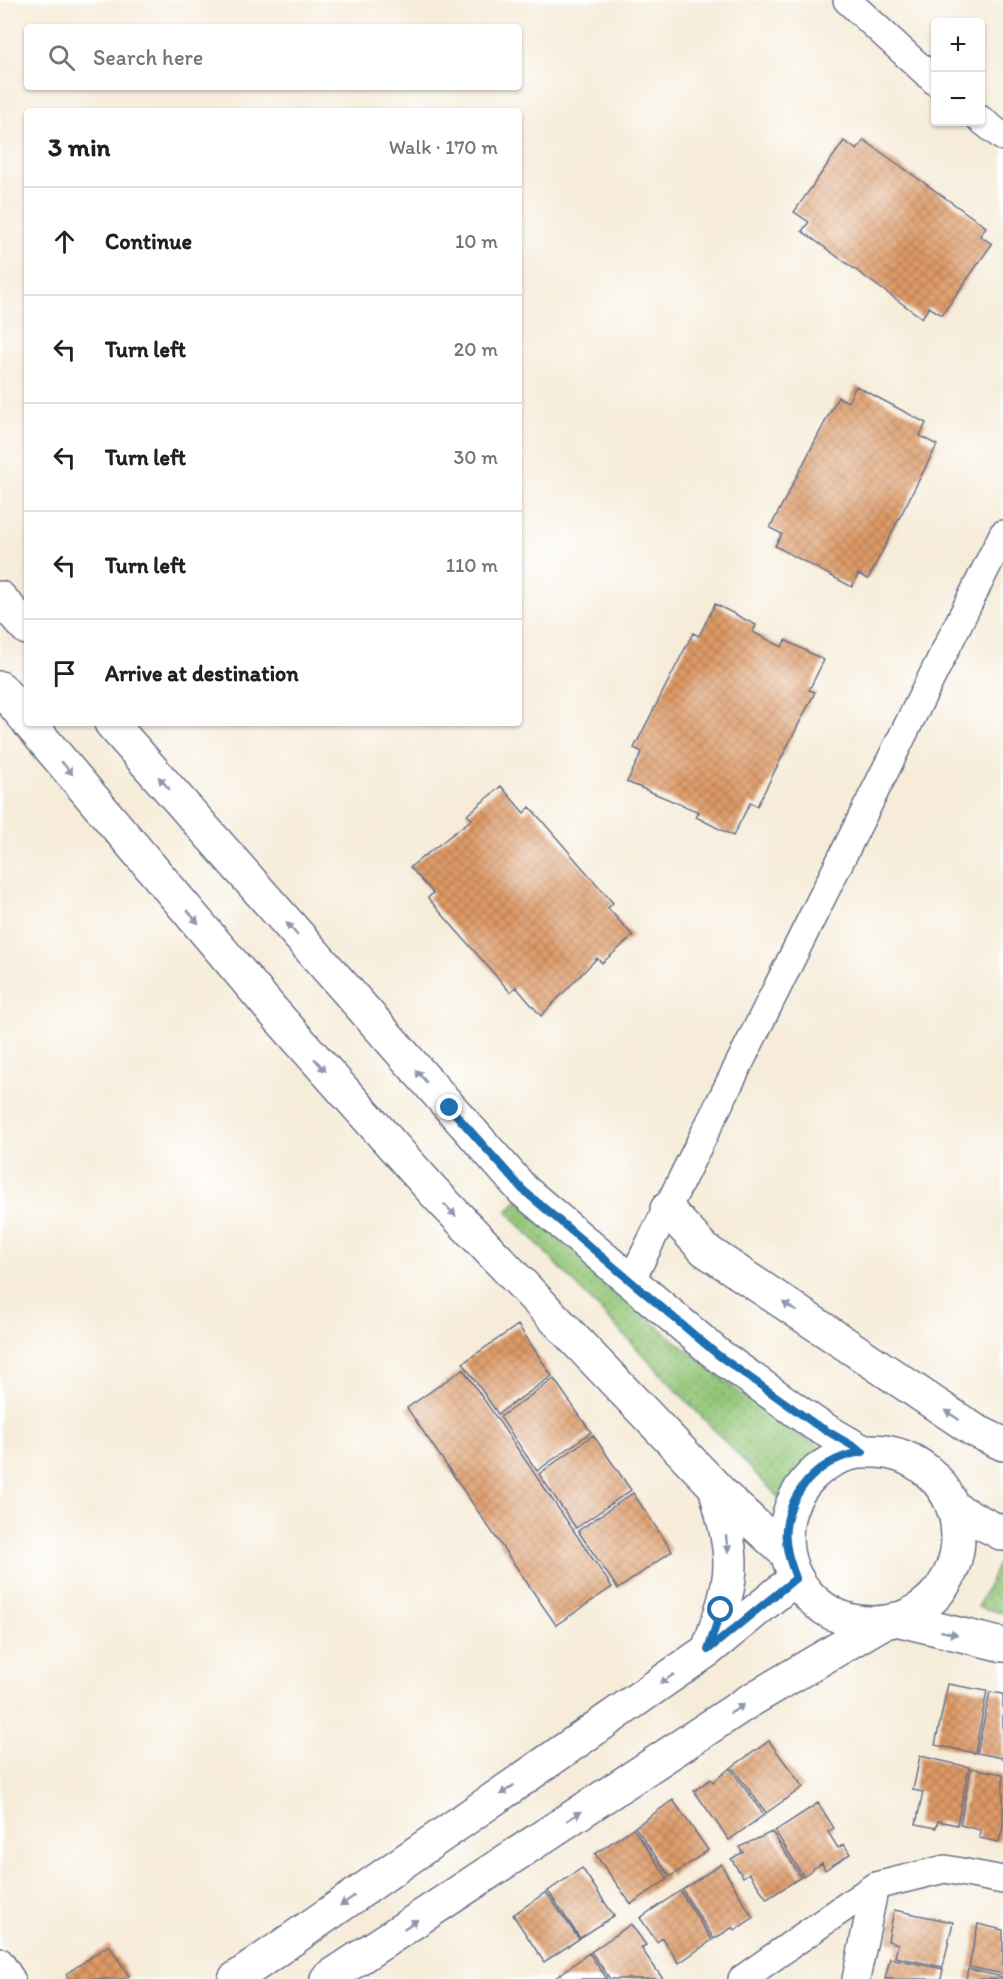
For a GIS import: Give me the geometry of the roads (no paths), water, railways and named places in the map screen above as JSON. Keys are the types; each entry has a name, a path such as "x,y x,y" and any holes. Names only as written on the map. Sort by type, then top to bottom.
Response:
{"street":[{"path":"848,0 931,77"},
{"path":"985,122 1003,137"},
{"path":"631,1281 1003,534"},
{"path":"0,598 24,625"},
{"path":"0,688 24,717"},
{"path":"31,726 271,1009 433,1191 791,1566 811,1599 832,1614 856,1622 889,1621 1003,1645"},
{"path":"114,726 523,1190 718,1355 815,1424 863,1452"},
{"path":"667,1209 705,1250 974,1430 1003,1444"},
{"path":"327,1979 746,1703 889,1621 907,1616 929,1602 946,1583 956,1559 958,1533 953,1508 941,1485 922,1467 899,1456 874,1451 848,1454 825,1465 806,1482 793,1503 786,1528 791,1566"},
{"path":"708,1650 721,1610 730,1564 725,1527 715,1486"},
{"path":"953,1508 1003,1534"},
{"path":"235,1979 708,1650 791,1566"},
{"path":"742,1979 875,1886 945,1869 1003,1880"},
{"path":"856,1979 875,1886"},
{"path":"0,1962 11,1979"}]}
